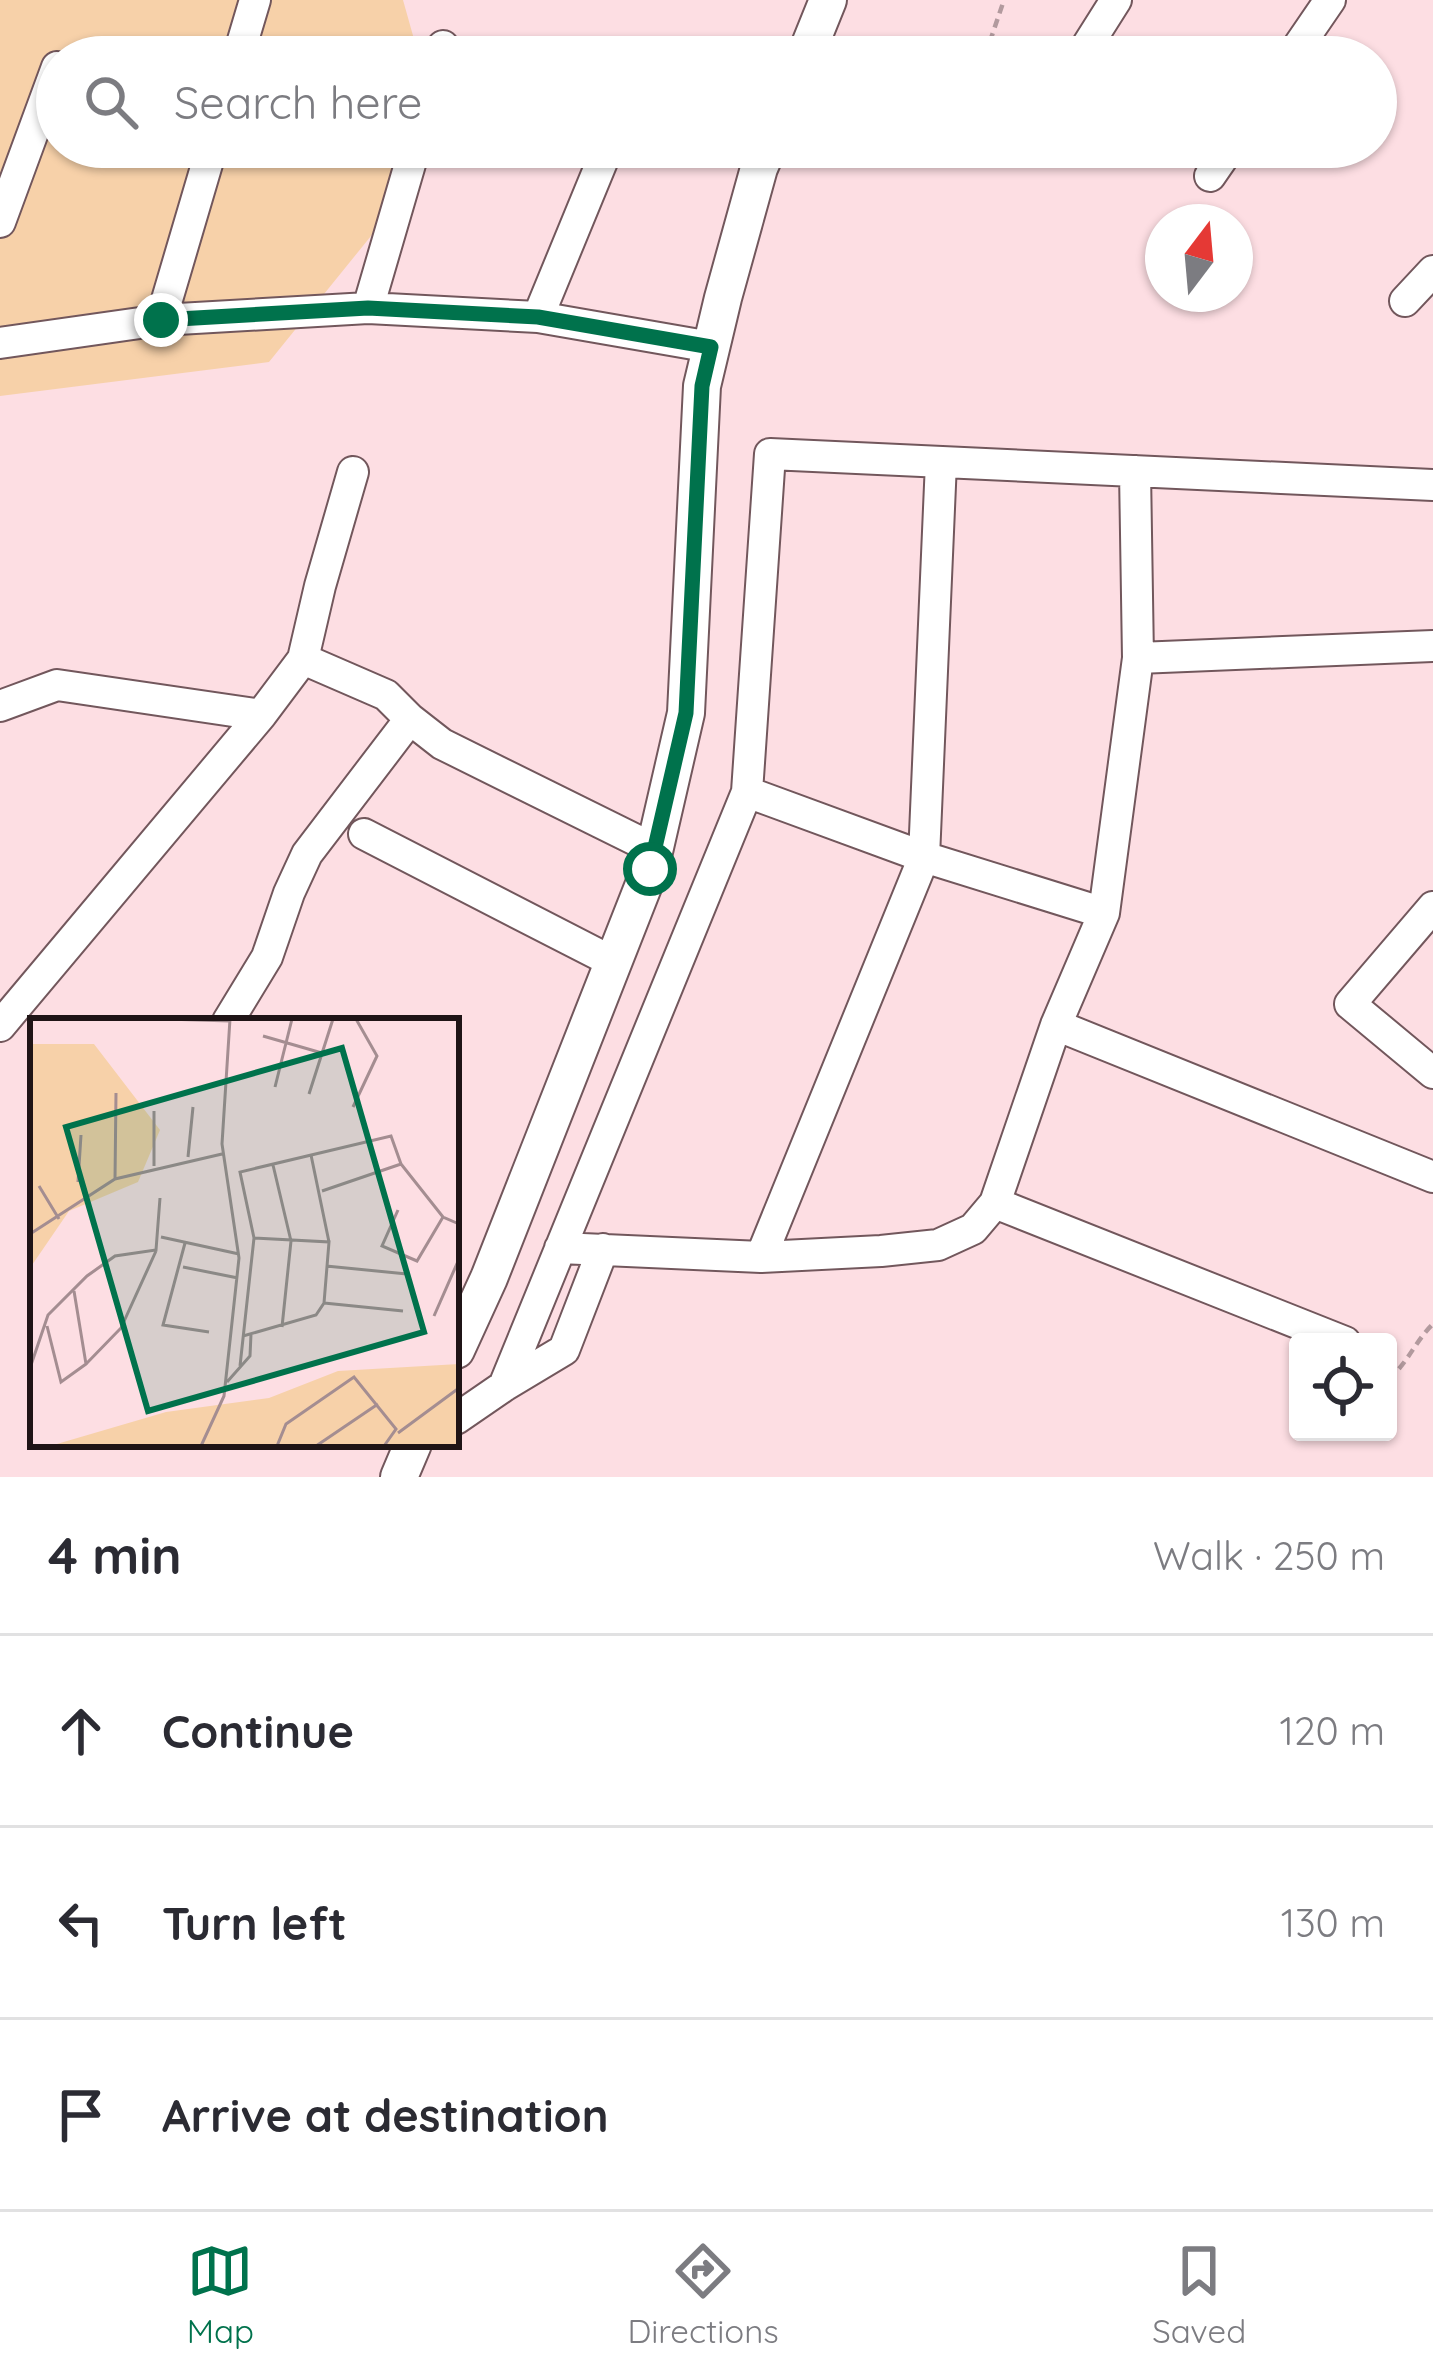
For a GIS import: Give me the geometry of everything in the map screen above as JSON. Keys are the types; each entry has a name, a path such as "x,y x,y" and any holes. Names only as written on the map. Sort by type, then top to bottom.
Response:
{"main road":[{"path":"813,36 828,0"},
{"path":"459,1343 655,849 686,713 702,386 759,168"}],"street":[{"path":"244,36 255,0"},
{"path":"1093,36 1116,0"},
{"path":"1305,36 1330,0"},
{"path":"0,221 36,124"},
{"path":"161,320 206,168"},
{"path":"368,308 409,168"},
{"path":"538,317 599,168"},
{"path":"1210,176 1216,168"},
{"path":"1405,301 1433,271"},
{"path":"0,343 161,320 368,308 538,317 711,347"},
{"path":"504,1386 746,792 770,454 1433,485"},
{"path":"760,1257 924,857 940,462"},
{"path":"560,1248 760,1257 938,1245 973,1229 994,1202 1056,1025 1104,913 1138,658 1135,471"},
{"path":"0,1026 303,659 353,472"},
{"path":"1138,658 1433,646"},
{"path":"303,659 386,695 442,744 655,849"},
{"path":"0,706 57,685 261,715"},
{"path":"230,1018 267,957 308,854 410,719"},
{"path":"746,792 924,857 1104,913"},
{"path":"364,834 614,962"},
{"path":"1433,907 1350,1004 1433,1072"},
{"path":"1056,1025 1432,1177"},
{"path":"994,1202 1322,1333"},
{"path":"459,1417 565,1350 603,1249"}],"path":[{"path":"992,36 1004,0"},
{"path":"1397,1371 1433,1324"}],"shaded area":[{"path":"0,0 403,0 413,36 36,36 36,168 426,168 269,362 0,396"}],"route":[{"path":"161,320 368,308 538,317 711,347 702,386 686,713 650,869"}]}
